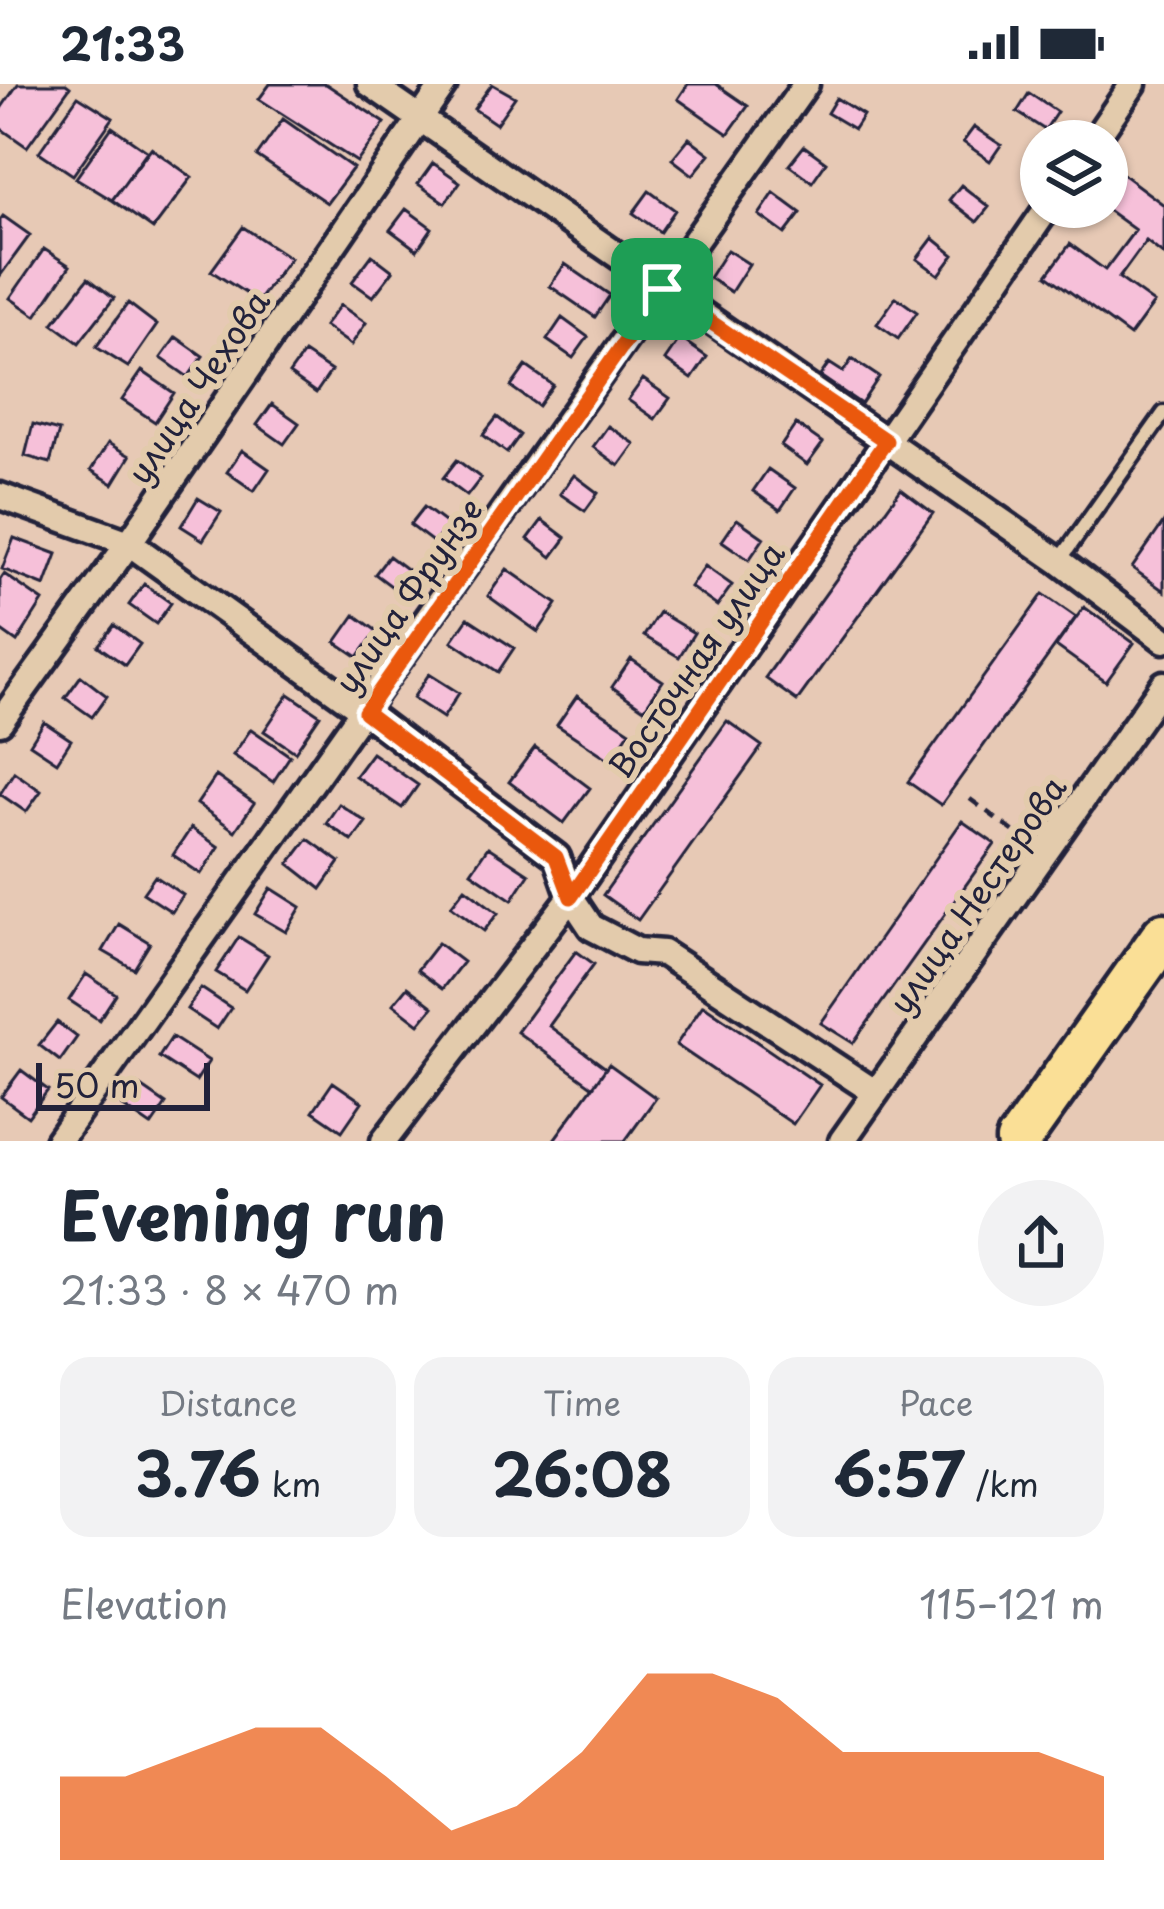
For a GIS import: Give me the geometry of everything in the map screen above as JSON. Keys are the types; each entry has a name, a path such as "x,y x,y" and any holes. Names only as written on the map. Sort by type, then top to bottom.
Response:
{"highway":[{"path":"1018,1141 1164,935"}],"street":[{"path":"370,84 1059,561 1164,640"},
{"name":"улица Чехова","path":"0,722 129,543 444,84"},
{"name":"улица Фрунзе","path":"58,1141 806,84"},
{"path":"1108,120 1133,84"},
{"name":"Восточная улица","path":"385,1141 571,897 1033,228"},
{"path":"0,496 129,543 365,712 556,857 571,897 591,927 637,951 662,953 876,1093"},
{"name":"улица Нестерова","path":"842,1141 1164,684"}],"lane":[{"path":"1059,561 1164,413"}],"path":[{"path":"970,799 1044,855"}],"building":[{"path":"18,84 70,87 27,147 0,128 0,110"},
{"path":"270,84 326,84 385,123 357,162 259,99"},
{"path":"492,84 515,97 496,124 474,109"},
{"path":"688,84 716,84 748,106 728,134 678,99"},
{"path":"1029,93 1057,112 1052,120 1029,120 1017,112"},
{"path":"78,96 113,118 73,175 39,152"},
{"path":"836,98 863,115 854,129 827,113"},
{"path":"283,119 353,168 327,203 257,156"},
{"path":"112,127 147,151 112,200 76,178"},
{"path":"974,127 1001,145 990,161 963,142"},
{"path":"689,138 710,154 693,175 672,159"},
{"path":"804,146 826,162 812,182 789,165"},
{"path":"151,148 192,177 153,229 112,200"},
{"path":"433,163 460,182 445,203 418,184"},
{"path":"1128,178 1164,205 1164,255 1146,241 1119,278 1154,303 1130,336 1047,275 1070,244 1105,270 1135,230 1128,225"},
{"path":"961,185 989,207 977,222 949,200"},
{"path":"649,191 675,210 660,232 633,213"},
{"path":"774,193 801,213 785,234 759,215"},
{"path":"406,209 432,228 417,250 390,230"},
{"path":"3,216 30,235 0,276 0,220"},
{"path":"243,227 290,258 258,301 211,271"},
{"path":"933,238 954,255 939,275 917,259"},
{"path":"44,249 70,266 36,316 10,298"},
{"path":"727,250 749,264 731,292 709,278"},
{"path":"372,255 393,271 373,297 352,282"},
{"path":"565,264 610,295 595,317 550,286"},
{"path":"88,278 114,298 79,343 53,324"},
{"path":"896,297 917,312 898,339 877,324"},
{"path":"128,303 157,325 128,367 96,347"},
{"path":"340,305 366,323 351,345 324,326"},
{"path":"562,318 588,337 573,358 547,340"},
{"path":"176,337 203,356 188,377 161,358"},
{"path":"680,338 707,357 692,379 665,360"},
{"path":"304,353 331,371 316,393 289,374"},
{"path":"852,359 879,377 861,404 820,376 829,363 843,372"},
{"path":"526,366 553,385 538,406 511,387"},
{"path":"142,371 174,393 155,422 122,400"},
{"path":"643,379 670,398 655,419 628,400"},
{"path":"272,404 299,423 284,444 257,425"},
{"path":"497,417 520,435 507,453 483,435"},
{"path":"33,424 59,431 50,463 25,456"},
{"path":"796,424 823,443 807,465 781,446"},
{"path":"608,426 635,444 619,466 593,447"},
{"path":"108,443 130,456 113,484 91,470"},
{"path":"242,450 269,469 254,491 227,472"},
{"path":"457,460 481,478 467,496 443,478"},
{"path":"768,469 795,488 780,510 753,491"},
{"path":"574,475 598,493 585,511 560,494"},
{"path":"901,489 933,513 797,701 765,678"},
{"path":"198,498 221,512 203,540 181,526"},
{"path":"424,507 448,525 434,543 410,525"},
{"path":"737,519 764,538 749,560 722,541"},
{"path":"542,520 566,538 552,557 528,539"},
{"path":"1164,522 1164,591 1132,568"},
{"path":"14,538 57,554 45,586 2,569"},
{"path":"389,556 413,574 399,592 375,574"},
{"path":"705,566 732,585 717,606 690,587"},
{"path":"507,569 557,604 538,632 488,596"},
{"path":"4,574 43,601 17,642 0,630"},
{"path":"144,584 171,603 156,624 129,605"},
{"path":"1043,594 1076,617 941,805 908,782"},
{"path":"1084,607 1134,643 1106,682 1056,646"},
{"path":"659,612 694,633 679,657 644,636"},
{"path":"355,615 377,631 358,657 336,642"},
{"path":"468,618 514,648 498,672 452,641"},
{"path":"114,625 140,644 125,665 98,646"},
{"path":"631,659 663,681 644,709 612,687"},
{"path":"429,674 459,693 443,718 413,698"},
{"path":"81,676 107,696 92,717 65,698"},
{"path":"289,694 320,715 295,752 264,731"},
{"path":"577,696 630,731 610,760 557,725"},
{"path":"727,721 762,746 638,920 603,895"},
{"path":"44,722 71,740 57,762 30,744"},
{"path":"251,729 290,756 273,782 233,755"},
{"path":"535,747 590,788 564,823 509,782"},
{"path":"372,753 418,785 402,808 355,776"},
{"path":"14,772 41,791 26,812 0,794"},
{"path":"216,776 254,803 235,831 197,804"},
{"path":"339,804 366,822 352,841 326,823"},
{"path":"962,821 995,844 853,1043 821,1023"},
{"path":"191,828 219,847 201,874 173,855"},
{"path":"308,839 340,862 321,889 289,864"},
{"path":"488,847 529,874 512,900 471,872"},
{"path":"155,876 183,895 172,912 143,893"},
{"path":"271,888 301,907 286,932 255,914"},
{"path":"465,888 498,913 484,931 451,906"},
{"path":"119,924 150,943 134,969 103,951"},
{"path":"239,937 268,955 245,990 216,972"},
{"path":"438,943 463,962 442,989 417,970"},
{"path":"576,951 594,964 549,1026 606,1068 593,1087 517,1032"},
{"path":"86,974 116,994 99,1020 69,1000"},
{"path":"407,987 433,1007 419,1024 393,1004"},
{"path":"201,988 231,1008 217,1029 187,1009"},
{"path":"703,1005 820,1085 793,1124 676,1045"},
{"path":"57,1022 77,1037 60,1061 39,1045"},
{"path":"172,1037 209,1061 196,1081 159,1057"},
{"path":"609,1064 656,1098 625,1141 553,1141"},
{"path":"21,1070 48,1090 28,1117 1,1097"},
{"path":"333,1082 362,1102 342,1131 313,1111"},
{"path":"137,1084 166,1104 151,1126 122,1106"}],"route":[{"path":"662,289 886,441 571,897 556,857 365,712 662,289"}]}
